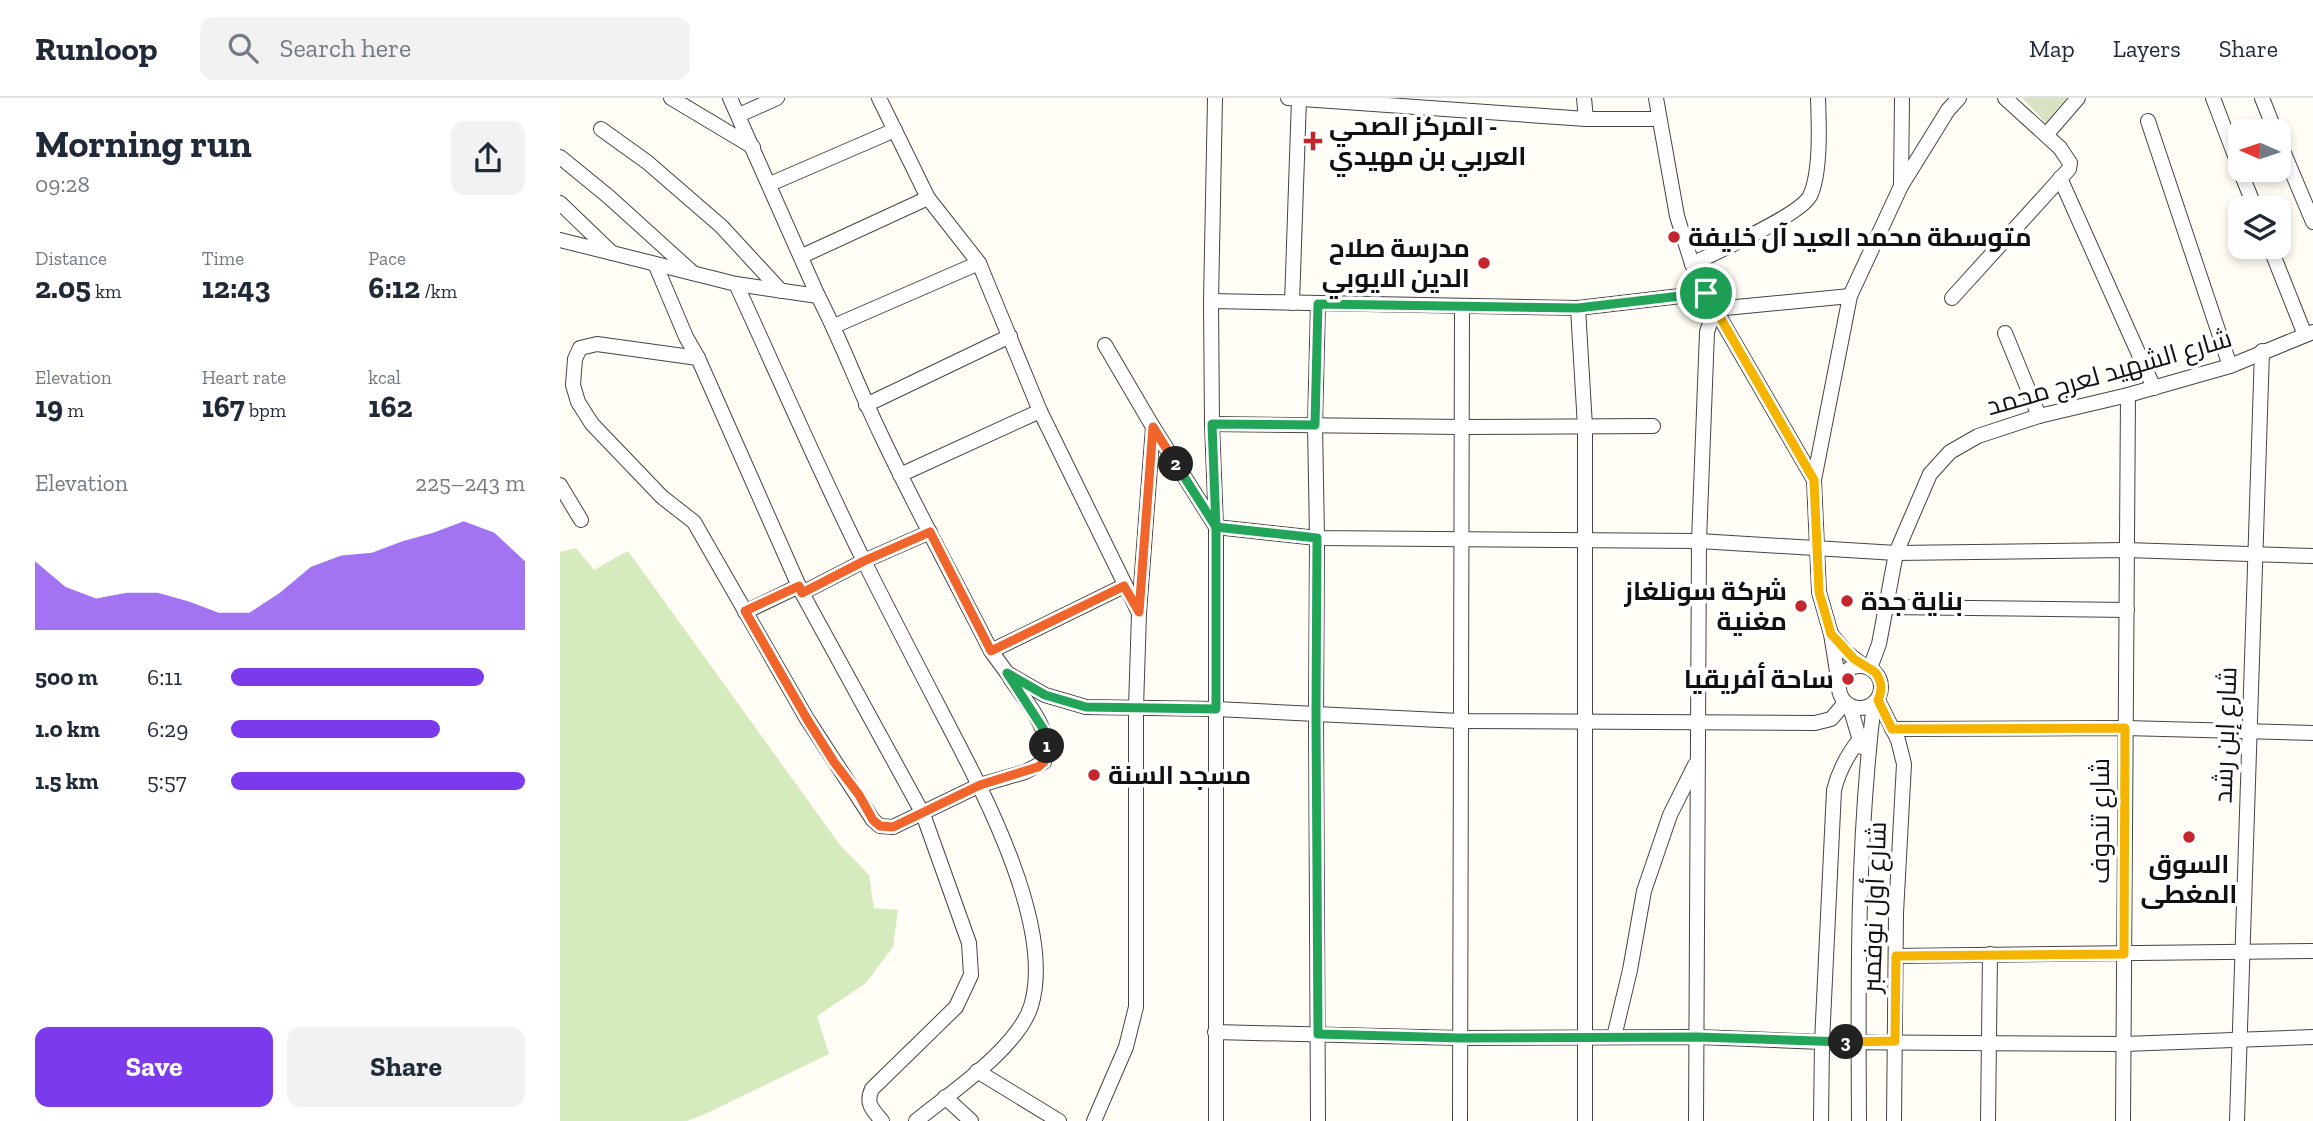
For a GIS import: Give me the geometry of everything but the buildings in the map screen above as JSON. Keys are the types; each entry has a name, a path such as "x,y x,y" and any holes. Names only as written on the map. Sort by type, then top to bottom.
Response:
{"street":[{"path":"671,98 754,147"},
{"path":"698,358 597,344 580,348 575,359 573,384 578,402 592,424 662,497 694,522 807,719 873,820 887,828 923,814 980,785 1038,767 1044,762 1048,750 1044,730 991,651 900,475 866,405 834,326 818,296 730,98"},
{"path":"739,115 777,98"},
{"path":"879,98 929,198 979,263 1040,411 1139,612"},
{"path":"1215,98 1211,301 1216,527 1216,1121"},
{"path":"1584,98 1586,119"},
{"path":"1656,98 1677,216 1692,264 1715,309 1814,480"},
{"path":"1692,264 1779,220 1807,200 1815,179 1819,134 1818,98"},
{"path":"1901,186 1902,98"},
{"path":"1831,634 1846,652 1875,672 1881,682 1876,702 1863,709 1848,705 1839,691 1831,634 1819,592 1814,480 1850,296 1901,186 1948,110 1959,98"},
{"path":"1952,298 2060,178 2070,163 2060,148 2005,98"},
{"path":"2046,135 2078,98"},
{"path":"2213,98 2228,137"},
{"path":"2262,98 2270,119"},
{"path":"1292,303 1294,99 1376,101 1586,119 1658,120"},
{"path":"2148,121 2230,366"},
{"path":"601,128 646,162 720,226 781,290"},
{"path":"770,184 895,130"},
{"path":"560,157 694,274"},
{"path":"2291,170 2313,222"},
{"path":"2060,178 2154,388"},
{"path":"802,256 929,198"},
{"path":"560,203 613,254"},
{"path":"560,240 736,284 818,296"},
{"path":"2275,259 2309,333"},
{"path":"834,326 979,263"},
{"path":"656,265 800,589 923,814 969,943 971,975 956,1007 872,1090 868,1098 869,1105 882,1121"},
{"path":"736,284 864,561 998,823 1030,923 1035,958 1035,987 1031,1007 1021,1025 1003,1047 977,1071 916,1121"},
{"path":"1211,301 1578,308 1706,293"},
{"path":"1715,309 1850,296"},
{"path":"1318,304 1315,425 1318,1121"},
{"path":"1460,1121 1462,306"},
{"path":"1578,308 1585,427 1586,540 1585,1121"},
{"path":"1696,1121 1699,541 1707,332 1715,309"},
{"path":"2005,333 2039,416"},
{"name":"شارع الشهيد لعرج محمد","path":"1867,667 1879,644 1896,553 1930,474 1950,452 1978,436 2039,416 2128,395 2230,366 2309,333"},
{"path":"866,405 1010,337"},
{"path":"1105,345 1216,527"},
{"name":"شارع إبن رشد","path":"2237,1121 2262,351"},
{"name":"شارع تندوف","path":"2123,1121 2128,395"},
{"path":"900,475 1040,411"},
{"path":"1212,424 1462,428 1653,426"},
{"path":"1094,1121 1126,1047 1136,1007 1136,708 1139,612 1153,427"},
{"path":"560,485 581,520"},
{"path":"1216,527 1317,538 1699,541 1896,553 2126,550 2313,556"},
{"path":"745,611 930,532"},
{"path":"991,651 1124,586"},
{"path":"1887,607 2127,610"},
{"path":"1839,684 1845,672 1851,668 1867,667"},
{"path":"1007,673 1045,695 1086,707 1216,709 1460,721 1821,723 1831,719 1848,705"},
{"name":"شارع أول نوفمبر","path":"1876,702 1898,740 1904,764 1896,913 1894,1121"},
{"name":"شارع أول نوفمبر","path":"1859,1121 1860,918 1867,766 1876,702"},
{"name":"شارع أول نوفمبر","path":"1848,705 1867,766"},
{"path":"1892,729 2125,728 2313,733"},
{"name":"شارع أول نوفمبر","path":"1821,1121 1822,1042 1834,790 1847,755 1860,739"},
{"path":"1614,1037 1630,970 1644,891 1670,815 1696,763"},
{"path":"1896,956 2313,951"},
{"path":"1988,1121 1990,954"},
{"path":"1215,1032 1460,1038 1698,1037 1822,1042 2124,1044 2313,1037"},
{"path":"977,1071 1059,1121"},
{"path":"945,1097 971,1121"}],"green space":[{"path":"2022,98 2067,98 2046,123"},
{"path":"576,548 594,570 628,551 840,845 869,875 874,908 898,910 893,947 866,983 817,1016 829,1054 687,1121 560,1121 560,552"}],"place":[{"name":"المركز الصحي - العربي بن مهيدي","path":"1313,141"},
{"name":"متوسطة محمد العيد آل خليفة","path":"1674,237"},
{"name":"مدرسة صلاح الدين الايوبي","path":"1484,263"},
{"name":"بناية جدة","path":"1847,601"},
{"name":"شركة سونلغاز مغنية","path":"1801,606"},
{"name":"ساحة أفريقيا","path":"1848,679"},
{"name":"مسجد السنة","path":"1094,775"},
{"name":"السوق المغطى","path":"2189,837"}],"route":[{"path":"1706,293 1578,308 1318,304 1315,425 1212,424 1216,527 1216,709 1086,707 1045,695 1007,673 1044,730 1048,750 1044,762 1025,772 980,785 893,827 880,826 873,820 807,719 745,611 799,586 802,593 864,561 930,532 991,651 1124,586 1139,612 1153,427 1216,527 1317,538 1318,1034 1460,1038 1698,1037 1822,1042 1895,1041 1896,956 2124,954 2125,728 1892,729 1878,700 1882,688 1879,677 1846,652 1826,624 1815,549 1814,480 1706,293"}]}
